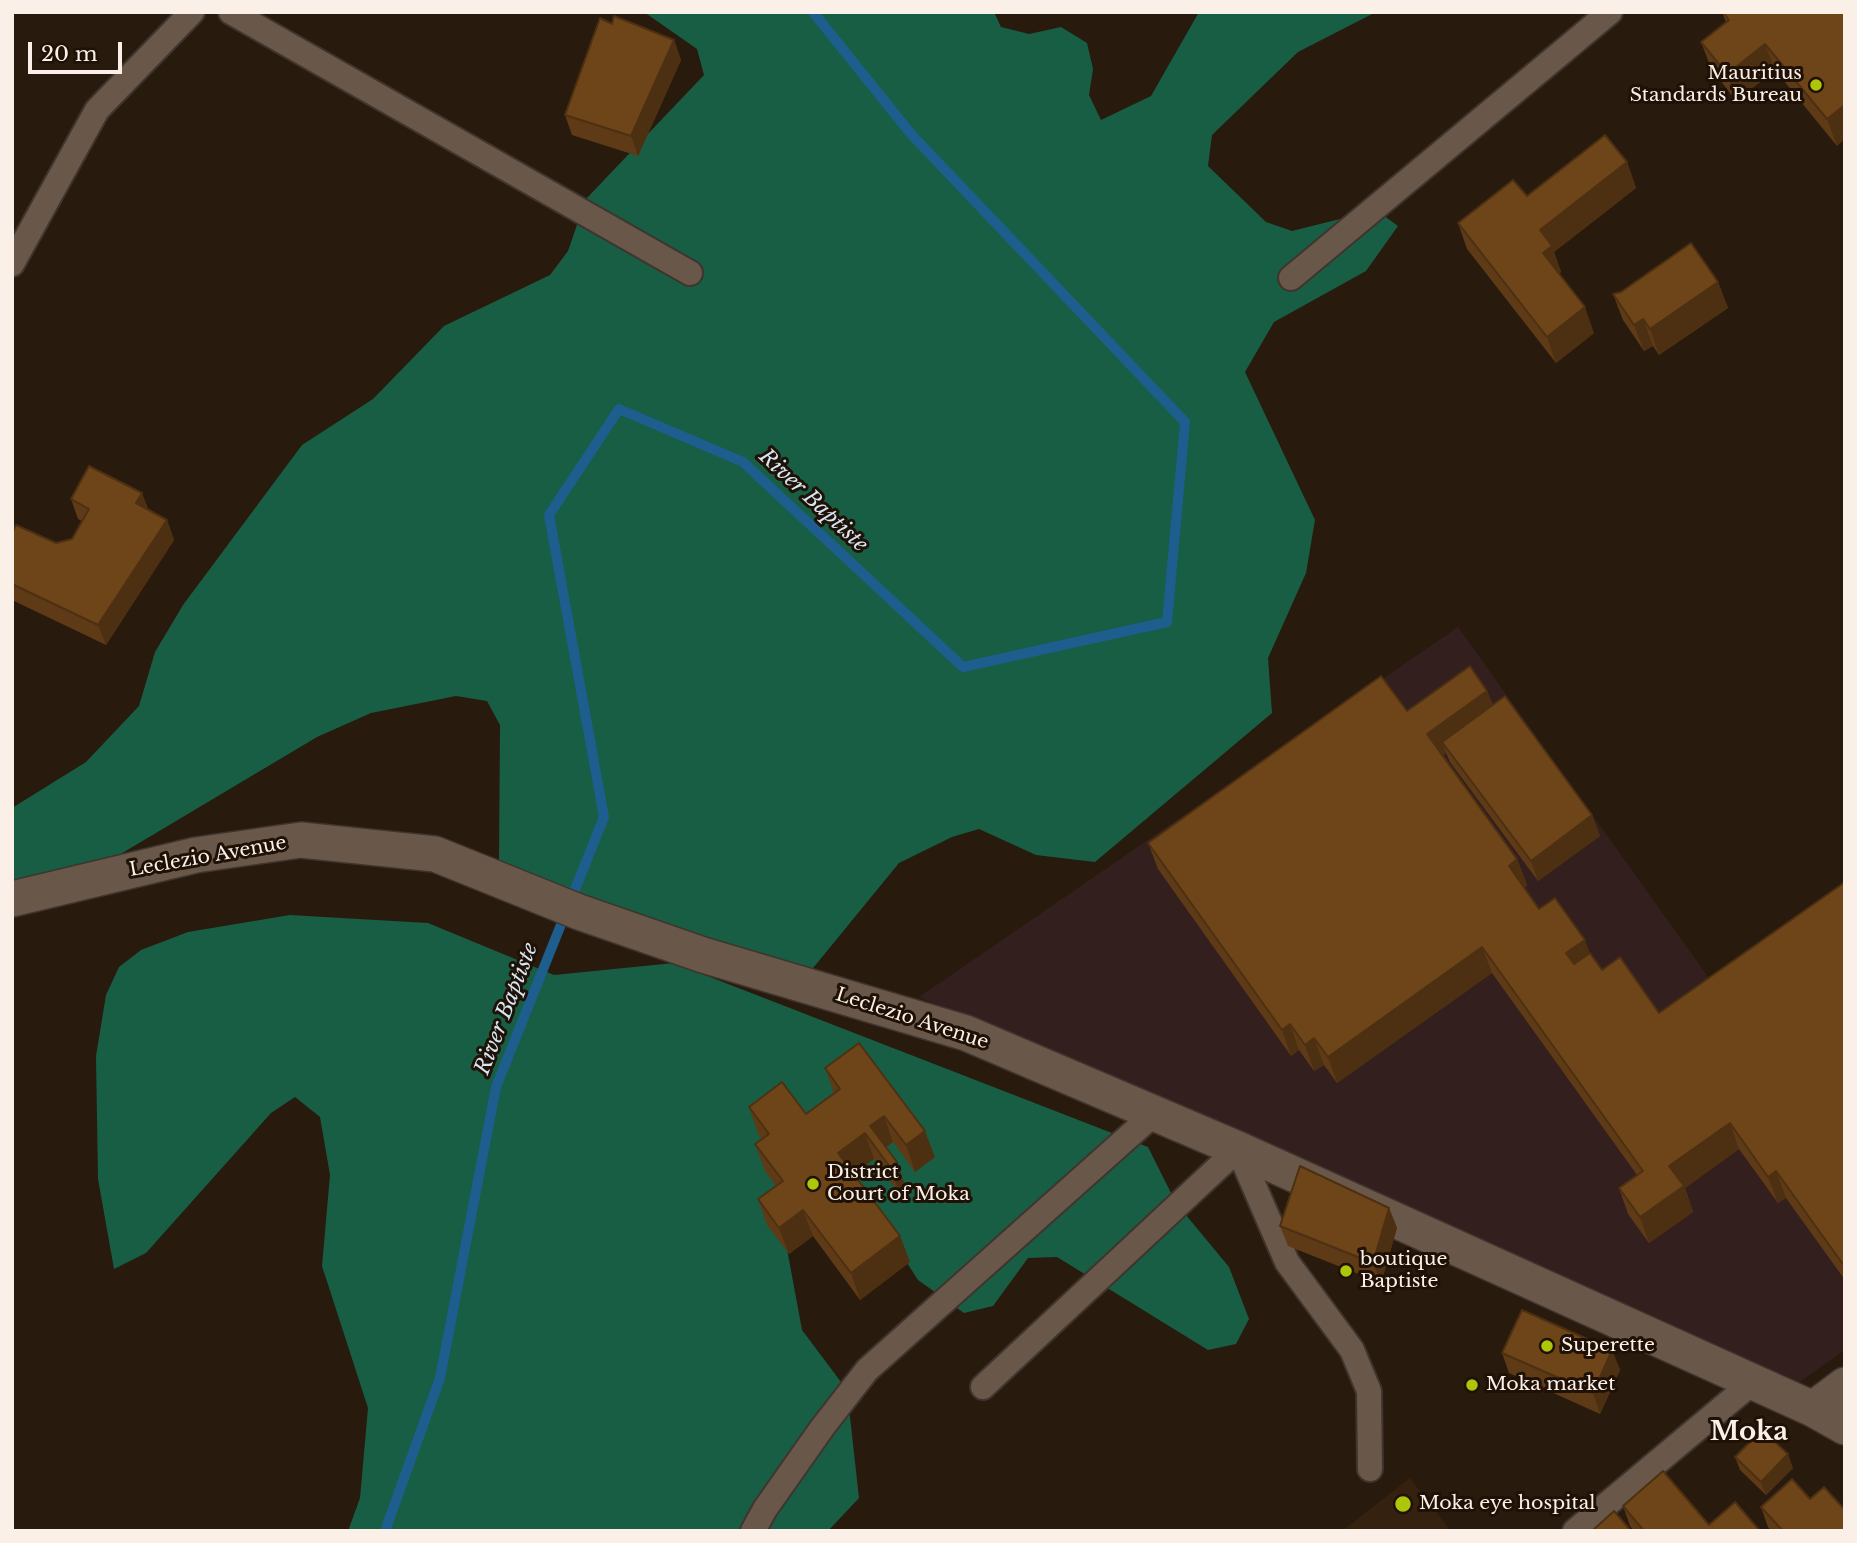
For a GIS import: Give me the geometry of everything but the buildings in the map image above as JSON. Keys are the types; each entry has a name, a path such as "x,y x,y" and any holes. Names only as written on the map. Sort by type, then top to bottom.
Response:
{"main road":[{"name":"Leclezio Avenue","path":"12,899 196,855 301,841 435,854 579,912 703,955 966,1033 1238,1149 1813,1409 1845,1427"},
{"path":"1813,1409 1845,1385"}],"street":[{"path":"12,264 97,110 192,12"},
{"path":"231,12 690,272"},
{"path":"1292,278 1610,12"},
{"path":"753,1531 765,1509 822,1428 867,1370 1154,1113"},
{"path":"983,1387 1238,1149 1287,1262 1357,1360 1369,1391 1370,1469"},
{"path":"1575,1531 1753,1382"}],"shaded area":[{"path":"1458,627 1711,981 1845,886 1845,1350 1794,1386 919,997"},
{"name":"Moka eye hospital","path":"1410,1478 1451,1531 1342,1531"}],"green space":[{"path":"644,12 994,12 1001,27 1029,34 1061,27 1087,43 1093,69 1089,95 1101,120 1151,96 1199,12 1376,12 1298,52 1212,135 1208,166 1266,222 1292,231 1376,210 1398,226 1366,271 1274,322 1245,372 1315,520 1306,573 1268,658 1272,713 1095,862 1036,855 979,829 952,837 899,863 800,984 499,862 500,725 487,701 456,696 371,713 317,737 20,914 12,915 12,808 86,762 139,706 155,652 183,605 302,445 373,399 444,326 550,275 568,251 586,199 704,75 697,49"},
{"path":"290,915 428,923 554,975 674,963 1148,1147 1176,1203 1229,1267 1249,1319 1236,1344 1208,1350 1057,1257 1028,1258 993,1306 964,1313 918,1280 871,1207 787,1249 802,1330 847,1390 859,1498 828,1531 348,1531 360,1498 368,1408 322,1266 330,1175 320,1117 295,1097 271,1113 146,1253 114,1269 98,1179 96,1056 106,995 119,967 141,950 188,932"}],"waterway":[{"name":"River Baptiste","path":"385,1531 440,1378 496,1087 604,817 549,515 619,409 743,462 963,667 1167,622 1185,422 911,134 813,12"}],"place":[{"name":"Mauritius Standards Bureau","path":"1816,85"},
{"name":"District Court of Moka","path":"813,1184"},
{"name":"boutique Baptiste","path":"1346,1271"},
{"name":"Superette","path":"1547,1346"},
{"name":"Moka market","path":"1472,1385"},
{"name":"Moka eye hospital","path":"1403,1504"}],"district":[{"name":"Moka","path":"1749,1433"}]}
